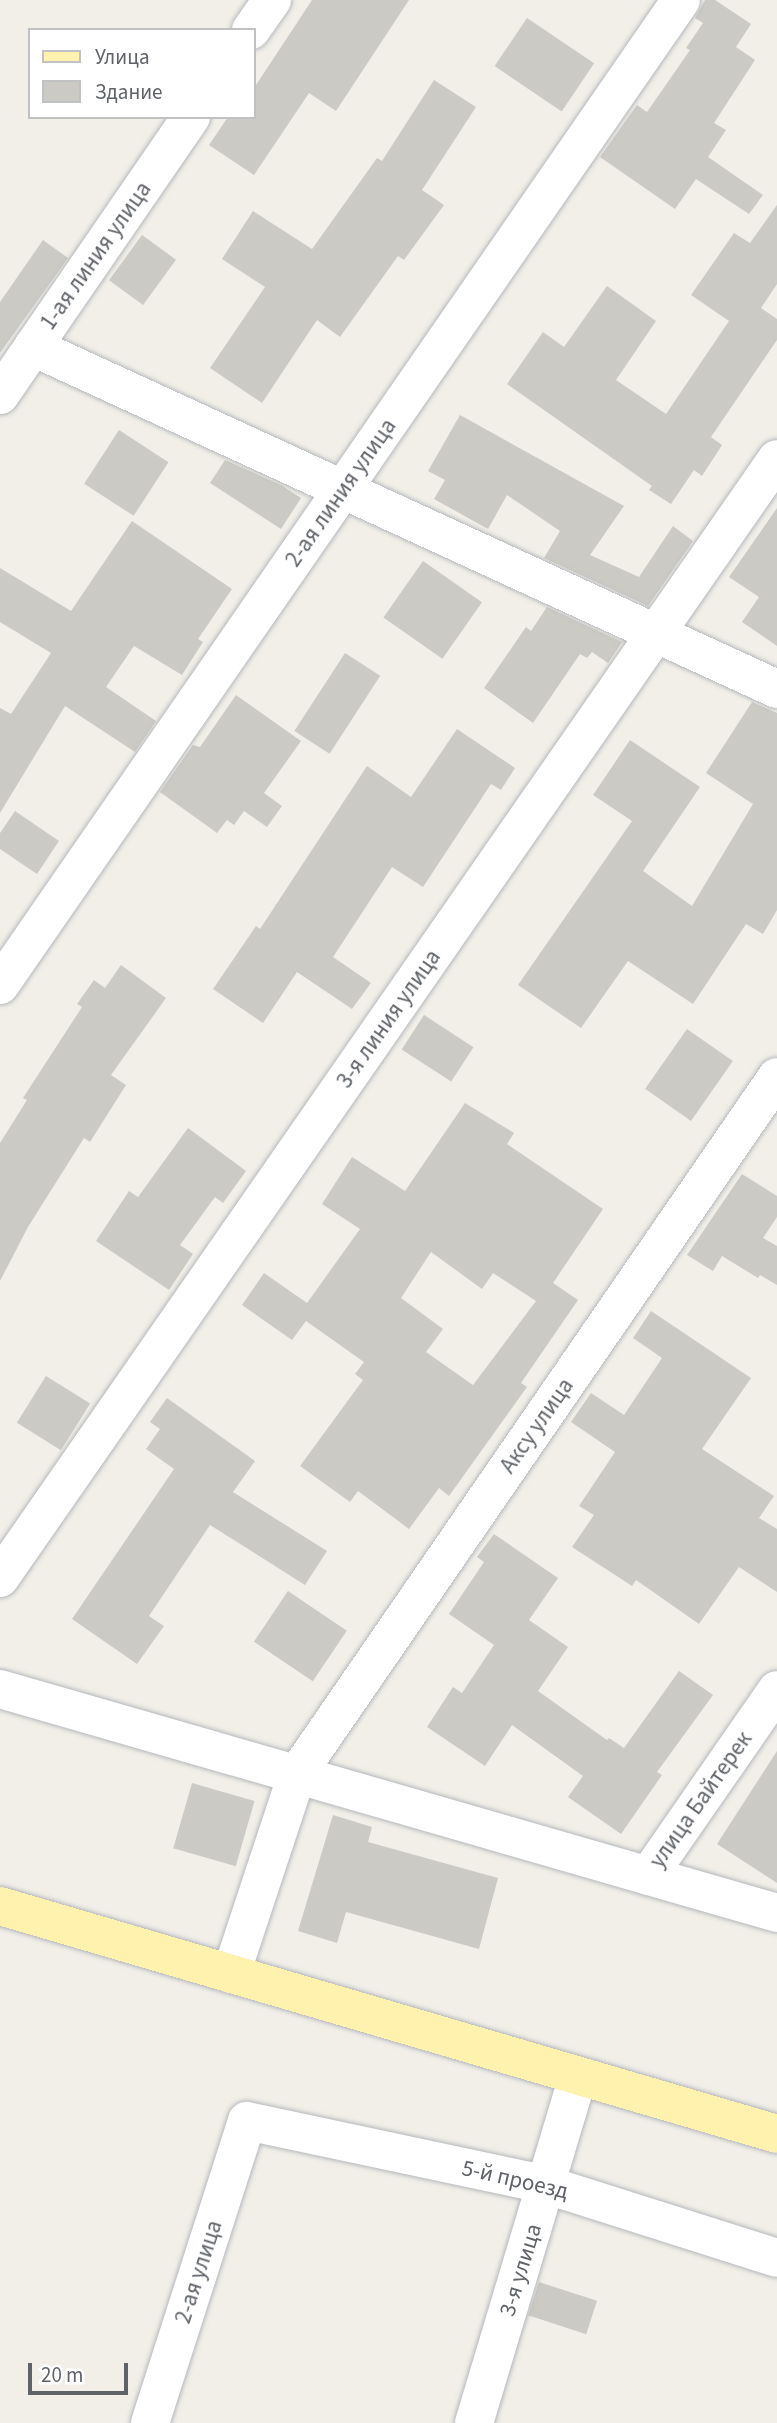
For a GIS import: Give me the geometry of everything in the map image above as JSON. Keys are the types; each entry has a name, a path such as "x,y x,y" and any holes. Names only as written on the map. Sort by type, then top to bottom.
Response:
{"main road":[{"path":"0,1906 777,2134"}],"street":[{"path":"252,28 272,0"},
{"name":"2-ая линия улица","path":"0,985 681,0"},
{"name":"1-ая линия улица","path":"0,395 190,119"},
{"path":"33,347 777,689"},
{"name":"3-я линия улица","path":"0,1578 777,459"},
{"name":"Аксу улица","path":"231,1974 298,1774 777,1077"},
{"path":"0,1689 777,1913"},
{"name":"улица Байтерек","path":"648,1876 777,1690"},
{"name":"3-я улица","path":"474,2423 578,2077"},
{"name":"5-й проезд","path":"247,2121 547,2185 777,2258"},
{"name":"2-ая улица","path":"150,2423 247,2121"}],"building":[{"path":"312,0 409,0 336,111 309,93 254,175 209,145 227,119 256,119 256,85"},
{"path":"705,0 715,0 751,24 736,47 755,60 714,123 726,130 708,157 763,195 749,214 696,179 675,209 600,157 637,105 647,112 690,50 686,48 703,23 695,18"},
{"path":"527,18 594,63 562,111 495,66"},
{"path":"434,80 476,107 422,190 444,205 404,260 398,256 340,337 317,320 262,403 210,368 265,287 222,259 253,211 312,249 377,158 382,161"},
{"path":"777,205 777,284 761,308 777,319 777,340 711,437 722,445 702,476 694,470 671,504 649,490 652,486 507,384 543,332 564,347 607,286 656,321 616,380 666,414 729,321 691,295 734,233 750,243"},
{"path":"142,235 176,260 143,305 109,280"},
{"path":"43,240 68,258 0,353 0,302"},
{"path":"460,415 624,506 590,555 639,577 673,526 693,541 648,606 544,558 560,531 507,495 488,529 434,499 445,480 428,471"},
{"path":"119,430 168,462 134,516 84,484"},
{"path":"225,460 281,485 301,498 281,529 210,483"},
{"path":"777,508 777,646 742,622 759,597 729,577"},
{"path":"132,521 232,589 198,639 203,642 182,675 134,646 106,687 156,721 135,752 65,706 0,813 0,708 11,714 51,653 0,622 0,568 71,611"},
{"path":"423,561 482,602 442,659 383,618"},
{"path":"547,607 622,642 608,663 592,652 587,658 580,654 533,723 484,688 526,627 531,631"},
{"path":"345,653 380,676 330,754 294,731"},
{"path":"236,695 301,741 264,793 282,806 267,827 244,811 234,825 227,820 217,833 160,792 193,745 200,747"},
{"path":"752,702 777,713 777,910 763,934 746,924 693,1004 628,961 581,1028 518,985 632,821 593,795 630,740 700,787 643,871 692,906 753,804 706,773"},
{"path":"457,729 515,768 501,790 491,784 423,887 392,867 333,957 371,983 352,1009 297,972 263,1023 213,989 256,926 260,929 367,766 411,797"},
{"path":"15,811 59,841 37,874 0,849 0,833"},
{"path":"121,965 166,998 111,1075 126,1085 90,1142 84,1138 28,1227 0,1281 0,1143 27,1100 23,1098 82,1007 77,1004 94,980 105,988"},
{"path":"424,1015 473,1047 451,1082 402,1049"},
{"path":"687,1029 733,1061 691,1121 645,1089"},
{"path":"465,1103 514,1133 507,1144 603,1209 553,1283 578,1300 521,1383 527,1387 449,1496 439,1488 409,1529 358,1491 350,1502 300,1466 363,1380 355,1374 364,1362 306,1321 292,1340 242,1305 264,1273 307,1303 360,1229 322,1204 352,1157 405,1191","holes":["431,1252 482,1289 493,1273 536,1301 473,1385 426,1352 443,1329 401,1298"]},
{"path":"188,1128 246,1171 223,1203 215,1197 180,1245 193,1254 169,1290 96,1241 129,1191 138,1197"},
{"path":"742,1174 777,1196 777,1217 763,1238 777,1246 777,1285 760,1275 758,1278 722,1256 713,1271 687,1255"},
{"path":"651,1311 751,1378 702,1449 774,1496 759,1518 777,1529 777,1592 739,1567 699,1624 636,1580 632,1586 572,1547 594,1515 579,1506 615,1452 571,1422 591,1393 624,1415 662,1358 633,1338"},
{"path":"46,1376 90,1404 61,1450 17,1423"},
{"path":"167,1398 255,1461 233,1492 327,1551 305,1585 210,1525 149,1616 164,1626 137,1664 72,1619 174,1469 146,1449 160,1429 150,1422"},
{"path":"494,1534 558,1578 529,1620 568,1647 538,1691 607,1740 609,1738 624,1748 679,1671 713,1695 657,1772 662,1775 621,1834 568,1797 583,1776 512,1725 485,1766 427,1727 453,1687 462,1693 494,1645 449,1614 484,1562 477,1557"},
{"path":"288,1591 347,1631 313,1681 254,1642"},
{"path":"777,1751 777,1883 717,1844"},
{"path":"192,1783 254,1801 236,1866 173,1848"},
{"path":"333,1815 372,1827 368,1842 498,1878 479,1949 346,1912 337,1943 298,1931"},
{"path":"539,2282 597,2301 586,2334 528,2315"}]}
